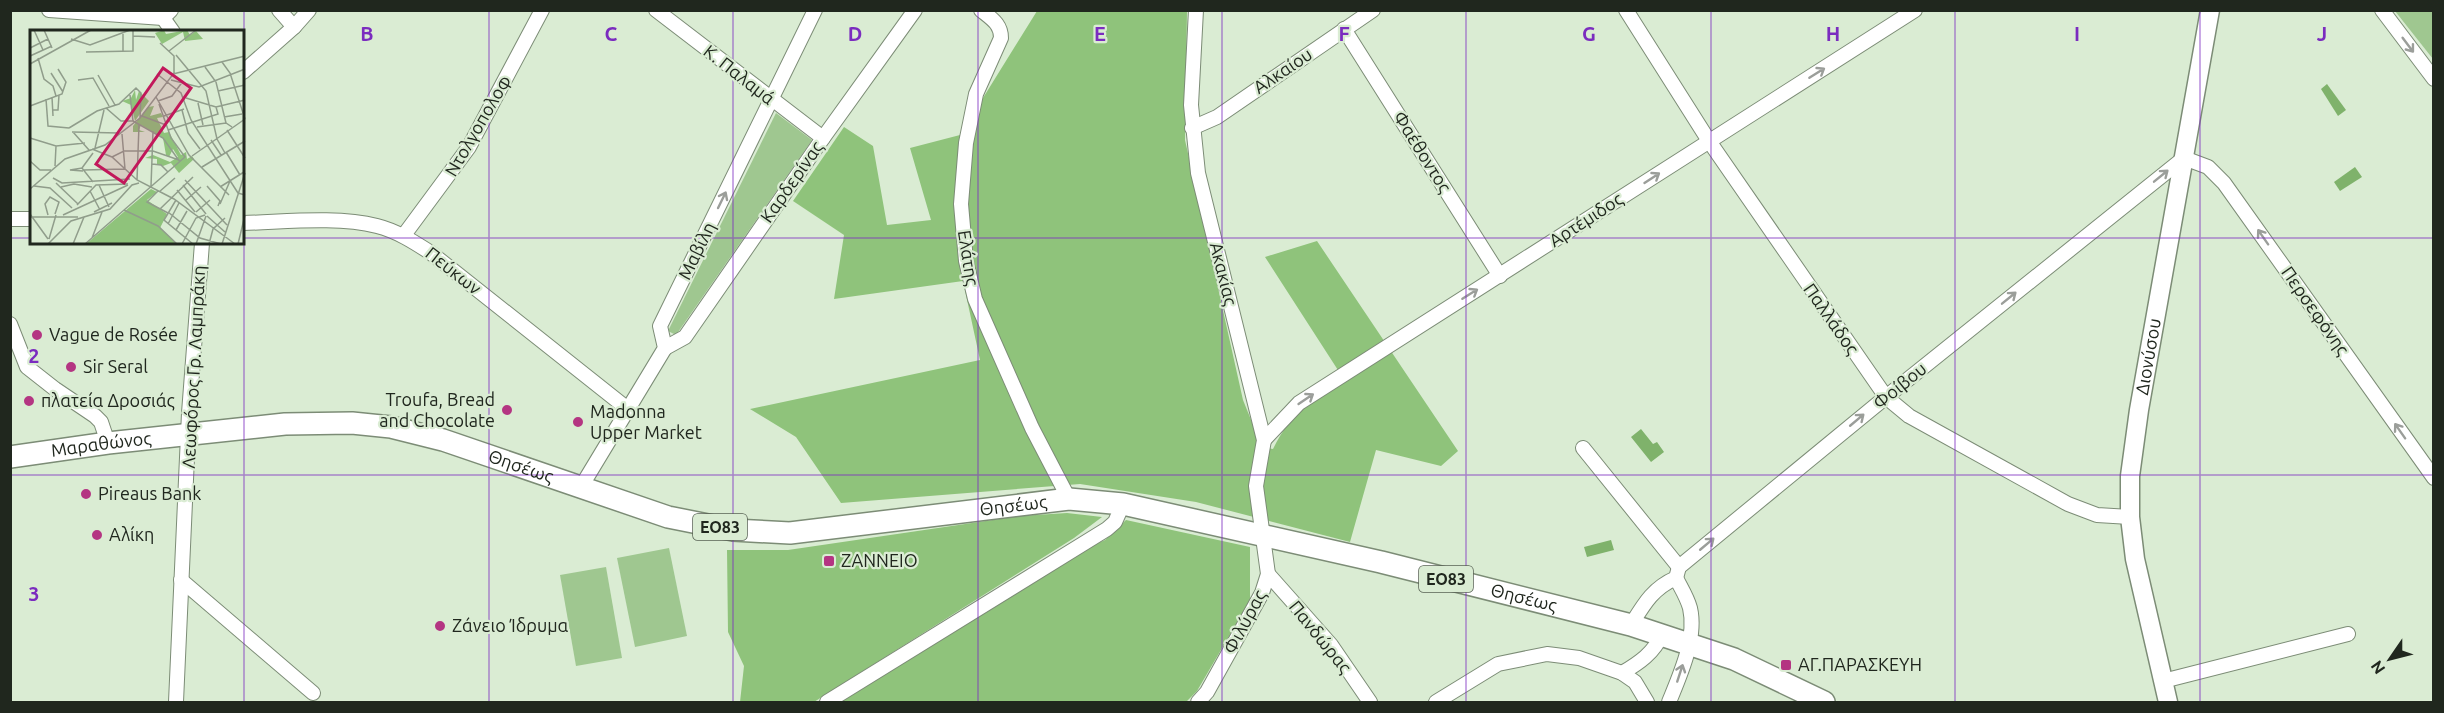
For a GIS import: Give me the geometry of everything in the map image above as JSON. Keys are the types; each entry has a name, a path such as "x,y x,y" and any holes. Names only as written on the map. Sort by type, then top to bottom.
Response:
{"main road":[{"name":"Διονύσου","path":"2168,702 2135,559 2130,517 2130,476 2139,410 2210,10"},
{"name":"Θησέως","path":"190,435 285,424 352,423 391,427 443,440 668,517 733,530 790,533 1069,499 1123,504 1262,534 1631,625 1734,659 1824,702"},
{"name":"Μαραθώνος","path":"10,457 108,443 190,435"}],"street":[{"path":"49,10 167,14 172,30"},
{"path":"279,10 294,27"},
{"path":"244,71 294,27 309,10"},
{"name":"Ντολγοπολοφ","path":"404,235 469,147 542,10"},
{"name":"Κ. Παλαμά","path":"656,10 823,138"},
{"name":"Μαβίλη","path":"665,348 660,326 815,10"},
{"name":"Καρδερίνας","path":"665,348 685,337 915,10"},
{"name":"Ελάτης","path":"981,10 1001,29 1001,39 976,94 966,143 961,204 966,261 975,299 1032,428 1069,499"},
{"name":"Ακακίας","path":"1196,10 1192,128 1198,173 1264,440 1256,486 1262,534"},
{"name":"Αλκαίου","path":"1192,128 1216,117 1373,10"},
{"name":"Παλλάδος","path":"1626,10 1709,141 1886,397 1909,416 2068,504 2097,515 2130,517"},
{"name":"Αρτέμιδος","path":"1264,440 1299,403 1709,141 1894,16 1915,10"},
{"path":"2382,10 2433,79"},
{"name":"Φαέθοντος","path":"1344,29 1500,276"},
{"name":"Φοίβου","path":"1631,625 1649,595 1662,584 1678,573 1886,397 2184,158"},
{"name":"Περσεφόνης","path":"2184,158 2208,167 2224,183 2433,478"},
{"path":"10,219 30,219"},
{"name":"Πεύκων","path":"244,223 333,222 377,226 404,235 431,253 629,410"},
{"name":"Λεωφόρος Γρ. Λαμπράκη","path":"176,702 190,435 189,414 202,244"},
{"path":"10,324 27,367 95,416 101,422 108,443"},
{"path":"581,487 665,348"},
{"path":"1582,448 1678,573 1687,599 1691,615 1689,643 1681,674 1669,702"},
{"path":"827,702 1107,529 1115,522 1123,504"},
{"name":"Φιλύρας","path":"1198,702 1207,692 1262,593 1268,574 1262,534"},
{"name":"Πανδώρας","path":"1268,574 1331,645 1370,702"},
{"path":"181,580 313,693"},
{"path":"1622,673 1647,656 1658,645 1662,634"},
{"path":"2163,681 2348,634"},
{"path":"1436,702 1498,664 1547,654 1579,658 1622,673 1635,682 1647,702"}],"shaded area":[{"path":"1037,11 1187,11 1185,140 1243,400 1262,447 1273,449 1287,425 1303,409 1345,381 1265,257 1317,241 1458,451 1441,466 1376,450 1350,542 1196,502 1080,484 841,503 796,437 750,409 980,360 963,281 834,299 844,235 793,201 844,127 873,146 887,225 931,220 910,148 960,135"},
{"path":"2395,11 2433,11 2433,59"},
{"path":"2327,84 2346,110 2338,116 2321,89"},
{"path":"776,113 812,140 676,335 668,331"},
{"path":"2355,167 2362,177 2340,191 2334,182"},
{"path":"1641,429 1653,444 1657,442 1664,452 1651,462 1631,437"},
{"path":"1067,513 1102,517 1074,538 814,702 740,702 744,666 728,632 727,550 788,550 1020,516"},
{"path":"1126,520 1250,547 1250,600 1197,691 1186,702 841,702 1083,550 1105,540"},
{"path":"1611,540 1614,550 1587,557 1584,547"},
{"path":"669,548 687,636 635,647 617,558"},
{"path":"606,567 622,658 576,666 560,575"}],"place":[{"name":"Vague de Rosée","path":"37,335"},
{"name":"Sir Seral","path":"71,367"},
{"name":"πλατεία Δροσιάς","path":"29,401"},
{"name":"Troufa, Bread and Chocolate","path":"507,410"},
{"name":"Madonna Upper Market","path":"578,422"},
{"name":"Pireaus Bank","path":"86,494"},
{"name":"Αλίκη","path":"97,535"},
{"name":"ΖΑΝΝΕΙΟ","path":"829,561"},
{"name":"Ζάνειο Ίδρυμα","path":"440,626"},
{"name":"ΑΓ.ΠΑΡΑΣΚΕΥΗ","path":"1786,665"}]}
